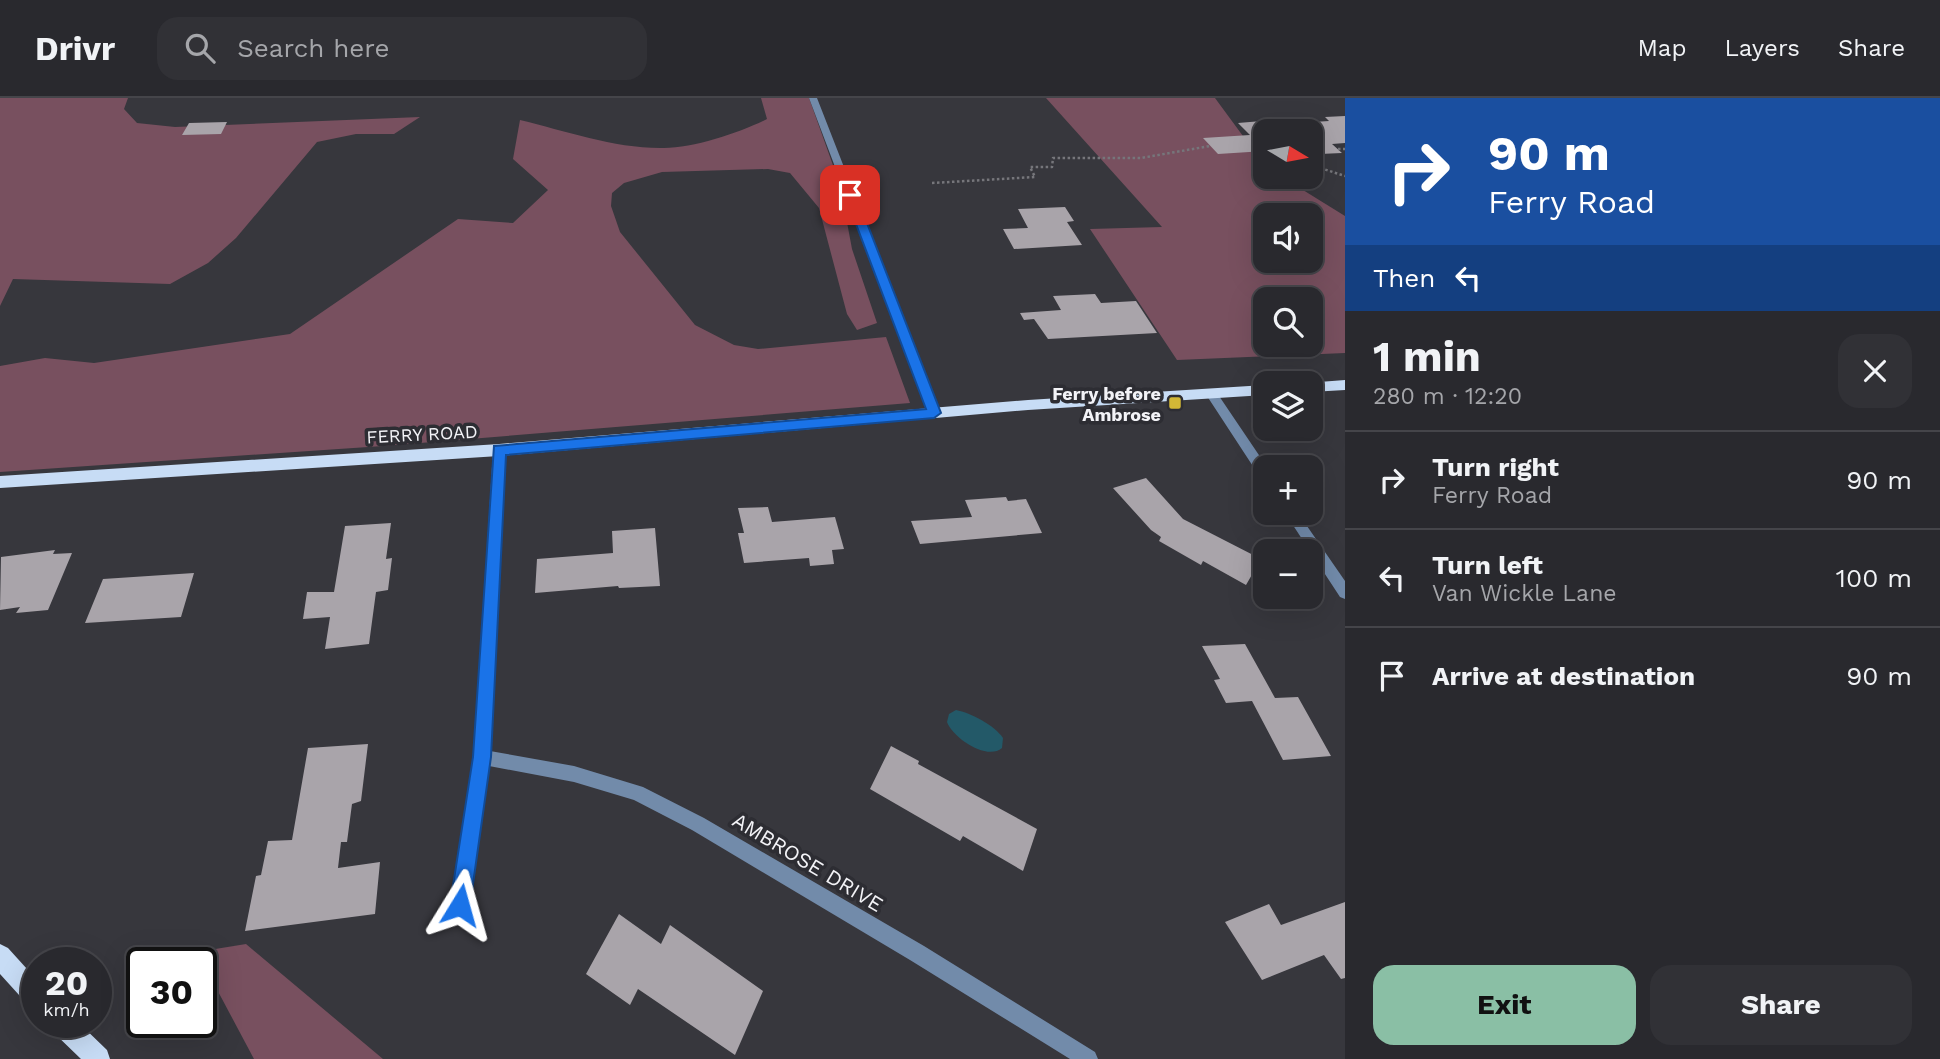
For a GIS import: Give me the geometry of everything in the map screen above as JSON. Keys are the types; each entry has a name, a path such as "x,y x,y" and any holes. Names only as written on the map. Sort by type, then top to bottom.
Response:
{"main road":[{"path":"1323,386 1345,384"},
{"name":"FERRY ROAD","path":"0,482 499,450 934,413 1253,391"},
{"path":"0,956 21,980"},
{"path":"0,967 21,984"},
{"path":"77,1038 97,1059"}],"street":[{"path":"813,98 934,413"},
{"path":"1211,393 1253,456"},
{"path":"460,905 482,757 499,450"},
{"path":"1299,525 1345,593"},
{"name":"AMBROSE DRIVE","path":"482,757 575,775 638,793 698,824 837,906 1088,1059"}],"path":[{"path":"932,183 1034,177 1030,167 1052,167 1053,158 1141,158 1210,146"},
{"path":"1338,149 1345,149"},
{"path":"1323,169 1345,176"}],"shaded area":[{"path":"0,98 128,98 124,109 137,123 175,127 420,117 394,134 356,134 317,142 236,238 208,263 170,284 13,279 0,306"},
{"path":"761,98 809,98 840,185 852,249 877,323 857,330 847,314 819,208 790,173 768,169 662,172 624,183 612,193 611,206 620,232 695,325 734,345 758,349 886,337 910,403 383,446 0,472 0,366 45,358 94,363 290,334 458,219 513,223 548,190 513,159 520,120 628,146 676,147 717,138 767,119"},
{"path":"1046,98 1215,98 1253,150 1253,189 1301,189 1345,216 1345,353 1323,354 1323,287 1253,287 1253,357 1177,360 1090,229 1162,227"},
{"path":"246,944 383,1059 254,1059 217,990 217,949"}],"water":[{"path":"956,710 988,724 1003,738 1002,748 988,752 963,741 947,722 949,714"}],"building":[{"path":"1345,116 1345,143 1332,144 1342,153 1323,154 1323,121 1329,121 1325,117"},
{"path":"227,122 221,134 182,135 189,123"},
{"path":"1253,122 1253,152 1218,154 1203,138 1250,135 1238,123"},
{"path":"1065,207 1074,221 1067,222 1082,245 1014,249 1003,229 1028,228 1018,209"},
{"path":"1095,294 1101,303 1136,301 1157,333 1048,339 1034,319 1024,320 1020,313 1061,310 1053,296"},
{"path":"1146,478 1183,519 1253,555 1253,573 1246,585 1203,561 1201,565 1159,541 1161,537 1151,530 1113,488"},
{"path":"1006,497 1008,501 1026,499 1042,533 920,544 911,521 972,517 965,500"},
{"path":"768,507 772,522 835,517 844,549 832,550 834,564 810,566 809,558 744,563 738,533 744,533 738,508"},
{"path":"391,523 386,559 392,558 388,590 376,592 369,644 325,649 330,617 303,619 307,592 334,592 345,526"},
{"path":"655,528 660,586 618,586 535,593 537,559 613,553 612,531"},
{"path":"55,550 53,554 72,553 48,610 16,613 20,607 0,610 1,557"},
{"path":"194,573 181,617 85,623 103,579"},
{"path":"1245,644 1275,698 1298,697 1331,756 1283,760 1252,701 1226,703 1214,680 1220,679 1202,646"},
{"path":"368,744 361,801 352,804 347,842 341,842 338,868 380,862 375,914 245,931 256,876 261,875 268,841 292,840 308,748"},
{"path":"891,746 919,761 918,764 1037,829 1023,871 963,836 960,841 870,789"},
{"path":"1345,902 1345,978 1341,979 1324,955 1262,980 1225,922 1269,904 1281,925"},
{"path":"619,914 661,944 670,925 763,991 735,1055 638,989 630,1005 586,974"}],"place":[{"name":"Ferry before Ambrose","path":"1175,403"}],"route":[{"path":"460,905 482,757 499,450 934,413 850,195"}]}
